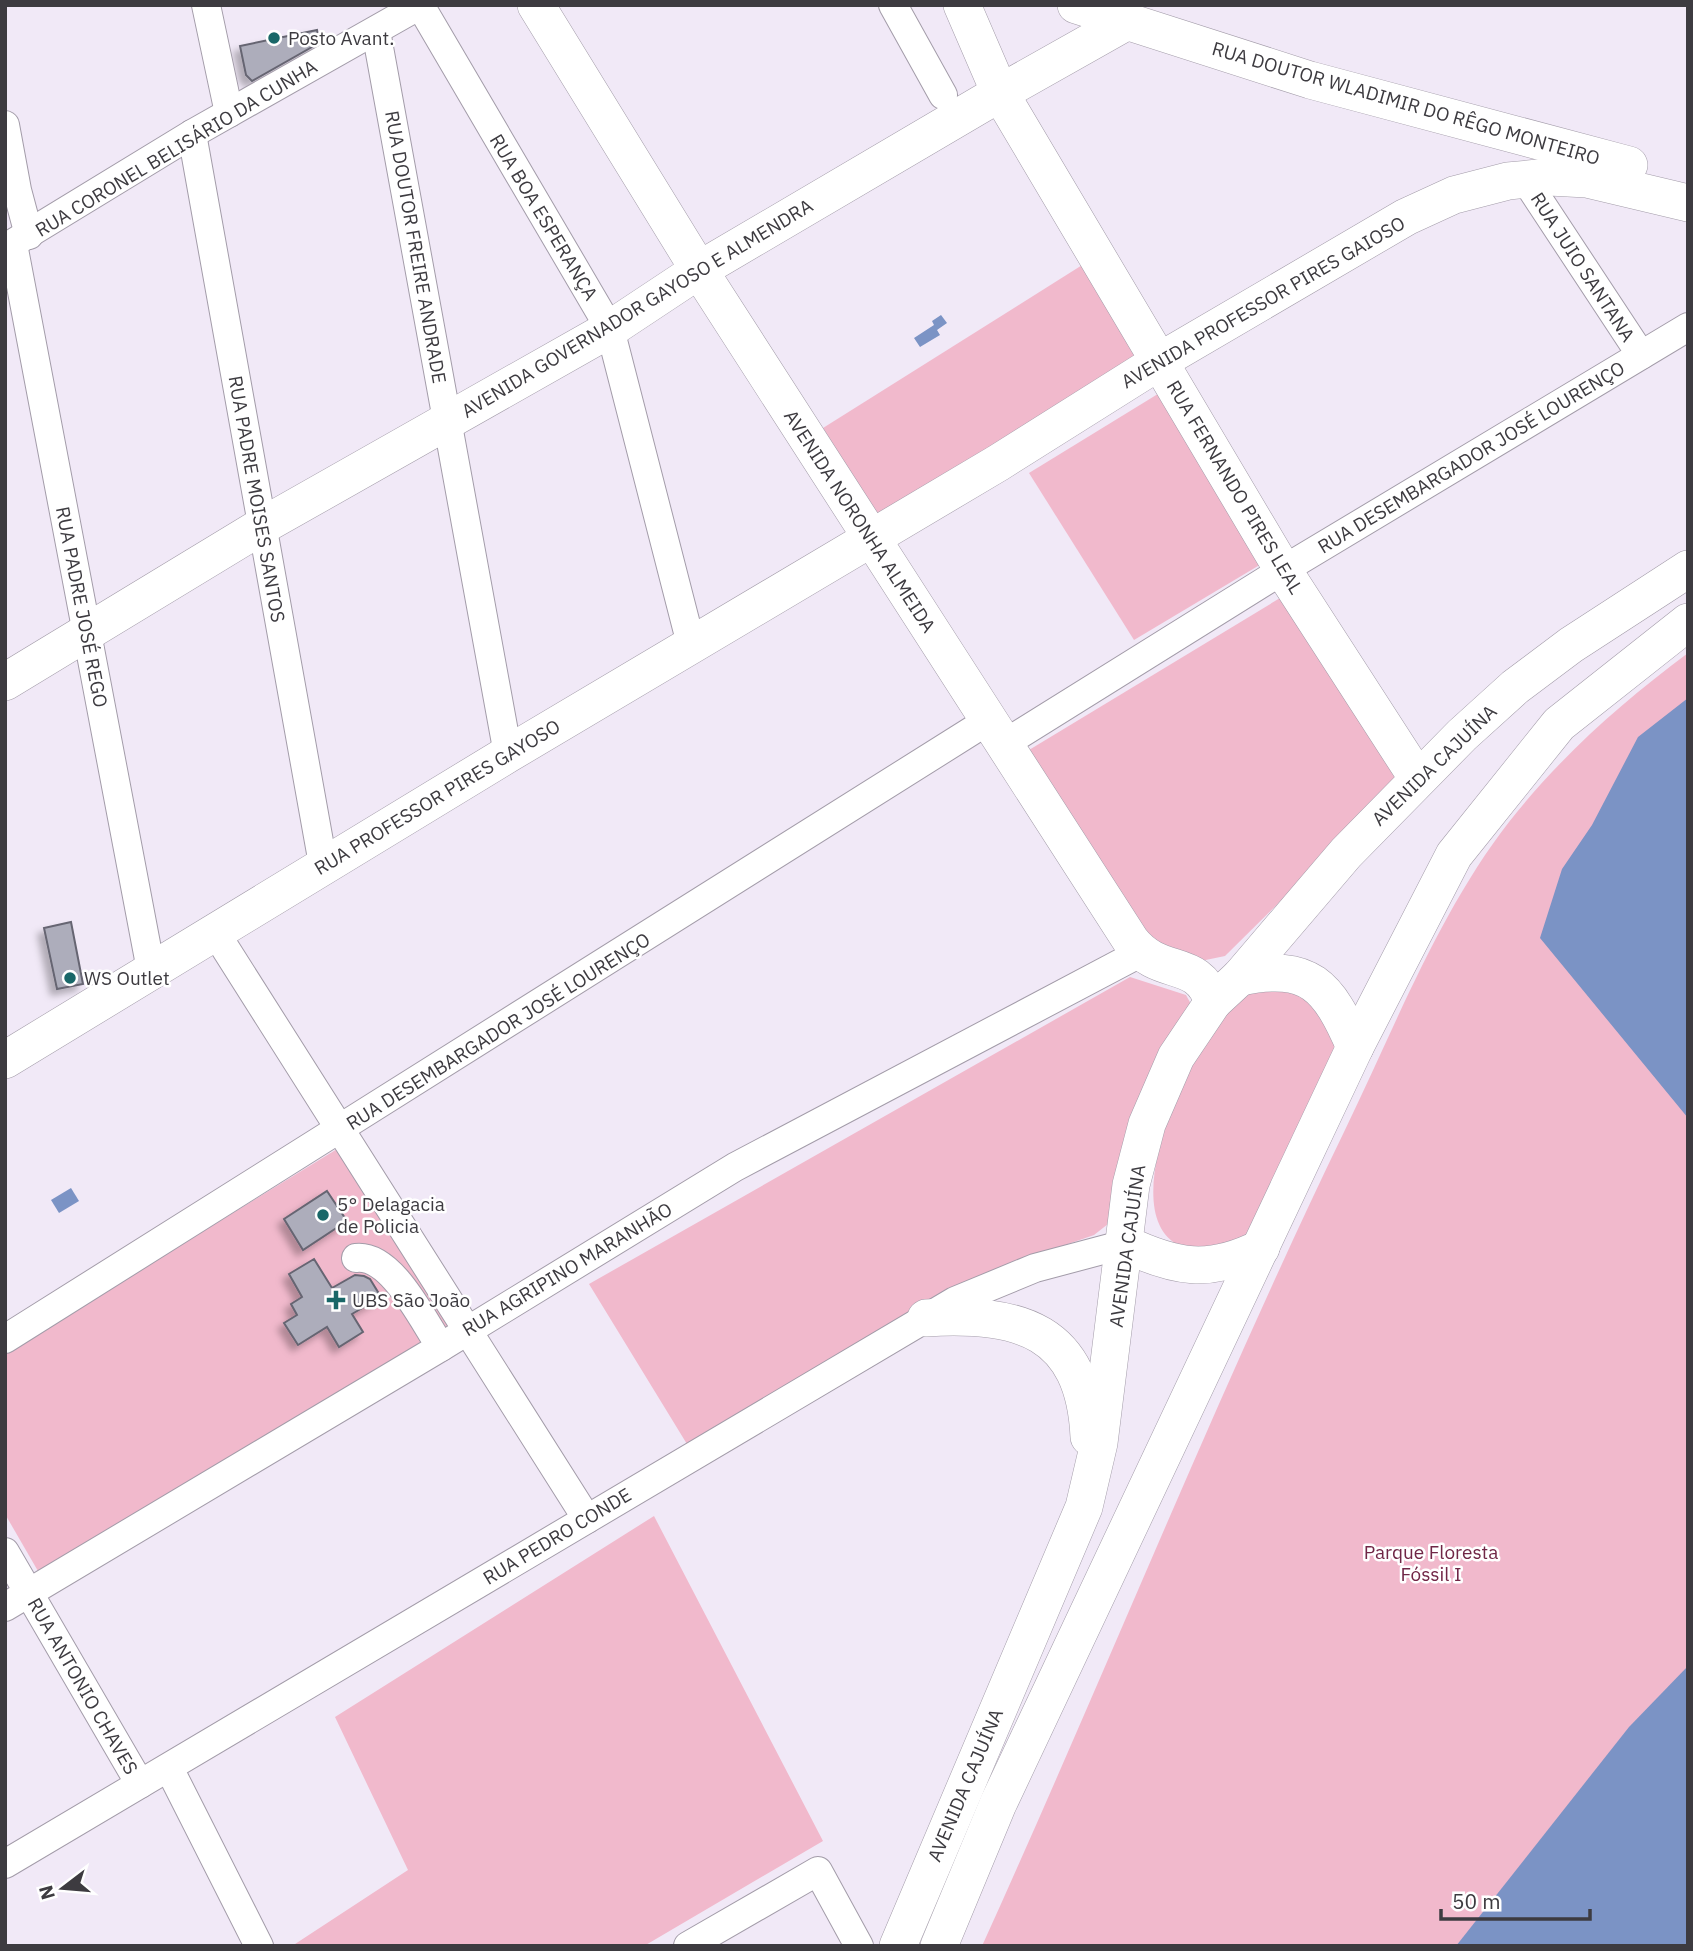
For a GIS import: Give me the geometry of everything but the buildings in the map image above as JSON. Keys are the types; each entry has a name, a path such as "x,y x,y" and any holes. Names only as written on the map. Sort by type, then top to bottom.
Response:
{"main road":[{"name":"AVENIDA NORONHA ALMEIDA","path":"536,5 699,270 1140,953"},
{"name":"RUA FERNANDO PIRES LEAL","path":"962,5 1000,93 1283,570 1418,779"},
{"name":"RUA DOUTOR WLADIMIR DO RÊGO MONTEIRO","path":"1076,5 1324,84 1553,147 1688,179"},
{"name":"AVENIDA GOVERNADOR GAYOSO E ALMENDRA","path":"5,682 262,526 610,329 699,270 1126,22"},
{"name":"AVENIDA PROFESSOR PIRES GAIOSO","path":"872,539 1160,361 1406,217 1454,195 1525,179 1587,179 1688,203"},
{"name":"RUA PROFESSOR PIRES GAYOSO","path":"5,1060 323,864 872,539"},
{"name":"AVENIDA CAJUÍNA","path":"898,1946 1089,1490 1103,1415 1131,1185 1147,1124 1175,1057 1213,1002 1240,977 1346,853 1418,779 1516,687 1622,610 1688,569"},
{"name":"AVENIDA CAJUÍNA","path":"939,1946 998,1804 1355,1046 1454,855 1492,804 1559,724 1688,622"},
{"path":"1140,953 1155,963 1191,973 1207,983 1213,1002"},
{"path":"1240,977 1285,972 1311,982 1340,1013 1355,1046"},
{"path":"1125,1244 1162,1261 1197,1265 1229,1261 1261,1248"},
{"path":"926,1318 971,1315 1010,1321 1037,1332 1060,1350 1079,1382 1085,1405 1089,1490"}],"street":[{"path":"206,5 229,113"},
{"name":"RUA CORONEL BELISÁRIO DA CUNHA","path":"16,242 192,134 420,5"},
{"name":"RUA BOA ESPERANÇA","path":"420,5 610,329 691,644"},
{"path":"892,5 943,95"},
{"name":"RUA DOUTOR FREIRE ANDRADE","path":"376,31 508,754"},
{"name":"RUA PADRE JOSÉ REGO","path":"5,125 16,242 151,970"},
{"name":"RUA PADRE MOISES SANTOS","path":"192,134 323,864"},
{"name":"RUA JUIO SANTANA","path":"1525,179 1641,355"},
{"name":"RUA DESEMBARGADOR JOSÉ LOURENÇO","path":"5,1339 342,1130 997,732 1283,570 1688,327"},
{"path":"215,932 587,1518"},
{"name":"RUA AGRIPINO MARANHÃO","path":"17,1600 441,1347 735,1167 1140,953"},
{"name":"RUA PEDRO CONDE","path":"5,1864 926,1318 985,1287 1035,1268 1125,1244"},
{"path":"356,1258 377,1262 392,1272 441,1347"},
{"name":"RUA ANTONIO CHAVES","path":"5,1552 17,1600 140,1784"},
{"path":"169,1769 259,1946"},
{"path":"688,1946 818,1871 859,1946"}],"green space":[{"path":"1087,262 1144,354 878,517 823,428"},
{"path":"1166,389 1268,560 1134,640 1029,473"},
{"path":"1290,592 1401,782 1225,956 1196,962 1157,954 1029,750"},
{"name":"Parque Floresta Fóssil I","path":"1688,653 1688,1687 1462,1946 982,1946 1250,1334 1439,932 1484,857 1509,822 1549,775 1639,691"},
{"path":"1130,977 1186,995 1192,1006 1122,1213 1094,1235 1022,1260 690,1449 589,1284"},
{"path":"1302,989 1341,1046 1239,1250 1180,1246 1163,1231 1155,1209 1154,1182 1166,1123 1188,1070 1208,1035 1250,991"},
{"path":"342,1146 455,1331 42,1578 5,1514 5,1353"},
{"path":"654,1516 823,1841 644,1946 292,1946 408,1870 335,1717"}],"water":[{"path":"941,315 947,323 937,330 940,335 920,347 914,338 934,325 932,321"},
{"path":"1688,698 1688,1118 1540,938 1562,869 1592,825 1638,737"},
{"path":"71,1188 79,1201 59,1213 51,1200"},
{"path":"1688,1666 1688,1946 1456,1946 1629,1727"}],"place":[{"name":"Posto Avant.","path":"274,38"},
{"name":"WS Outlet","path":"70,978"},
{"name":"5° Delagacia de Policia","path":"323,1215"},
{"name":"UBS São João","path":"336,1300"}]}
